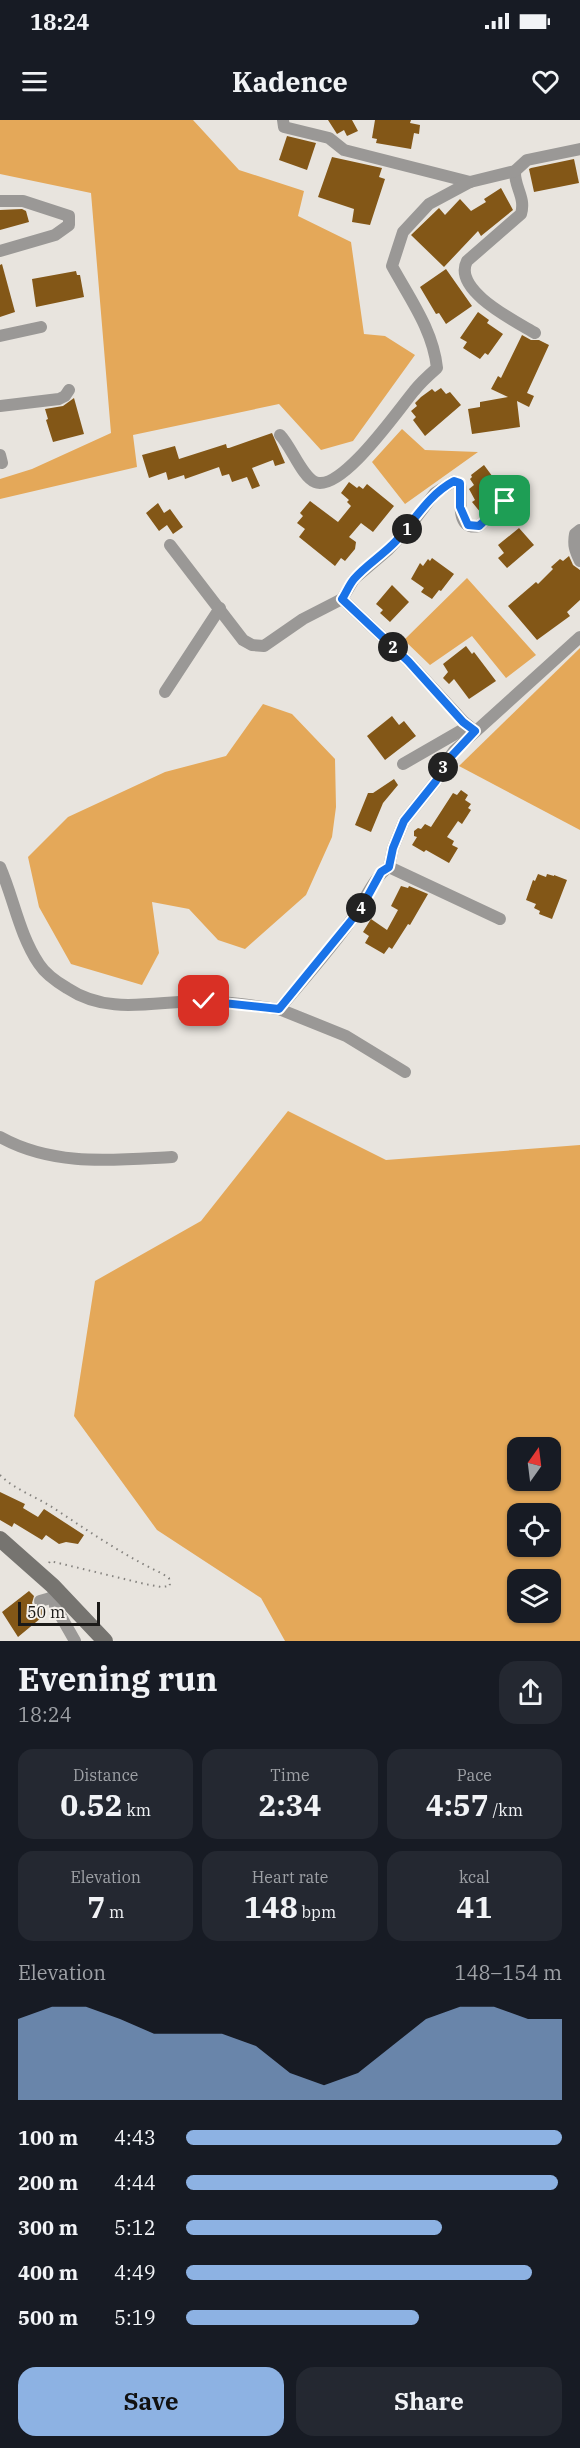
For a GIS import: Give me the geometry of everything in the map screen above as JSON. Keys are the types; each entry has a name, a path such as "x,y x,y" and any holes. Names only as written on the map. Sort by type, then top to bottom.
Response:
{"main road":[{"path":"0,1539 105,1641"}],"street":[{"path":"283,120 284,127 329,138 344,150 470,182"},
{"path":"280,435 287,442 309,478 317,483 332,482 358,459 416,388 437,368 435,347 392,266 403,232 429,204 470,182 514,171 527,160 580,149"},
{"path":"514,171 514,178 523,199 521,214 467,261 465,269 467,280 487,304 535,333"},
{"path":"0,201 23,201 69,216 69,225 55,235 0,251"},
{"path":"0,336 41,327"},
{"path":"0,405 59,399 69,390"},
{"path":"170,545 243,639 258,647 264,646 303,619 342,599 354,579 388,549 409,527 435,493 443,487 454,481 460,483 461,514 468,525 474,527 479,526 505,501"},
{"path":"580,530 575,534 574,549 580,561"},
{"path":"342,599 377,630 472,728"},
{"path":"165,692 220,608"},
{"path":"279,1009 350,922 364,903 381,872 389,867 393,848 404,821 436,781 446,762 472,728 580,637"},
{"path":"403,764 472,728"},
{"path":"0,867 19,925 41,967 80,997 122,1007 204,1001 279,1009 346,1036 405,1072"},
{"path":"389,867 500,918"},
{"path":"0,1137 52,1157 90,1161 172,1157"},
{"path":"40,1600 49,1586"},
{"path":"49,1586 55,1606 75,1641"}],"path":[{"path":"0,1474 7,1482 53,1508 105,1544 169,1578 170,1586 145,1584 50,1561 49,1586"}],"shaded area":[{"path":"0,120 193,120 239,170 304,191 298,216 351,242 364,334 385,336 415,355 353,441 321,450 279,404 133,435 137,467 0,499 0,479 32,469 111,433 91,193 0,174"},
{"path":"402,429 425,450 478,452 405,504 372,462"},
{"path":"467,578 536,655 506,678 472,636 430,665 404,640"},
{"path":"580,648 580,830 459,766"},
{"path":"263,704 292,714 335,759 336,807 332,837 306,895 245,949 218,940 189,909 152,902 159,953 142,985 71,964 39,907 28,857 68,817 165,772 226,756"},
{"path":"288,1111 386,1160 580,1145 580,1641 285,1641 261,1598 157,1530 74,1416 95,1281 201,1221"}],"building":[{"path":"328,120 352,120 358,131 347,136 344,130 337,134"},
{"path":"375,120 411,120 410,123 420,125 419,134 414,133 411,149 376,143 377,139 372,138"},
{"path":"287,136 316,143 307,170 279,160"},
{"path":"332,157 382,168 379,177 385,179 370,225 352,222 354,209 318,197"},
{"path":"574,159 579,183 534,192 529,169"},
{"path":"501,188 513,210 481,236 478,231 444,267 411,235 439,208 445,215 460,199 471,211 486,202 484,199"},
{"path":"22,209 26,211 29,222 0,230 0,210"},
{"path":"2,264 15,312 0,317 0,265"},
{"path":"446,269 472,306 446,324 439,313 436,314 420,287"},
{"path":"76,271 77,275 80,275 84,297 36,307 32,279"},
{"path":"478,312 489,320 487,323 503,334 488,355 485,353 480,359 463,348 467,342 460,338"},
{"path":"522,335 549,345 527,393 534,396 529,407 517,401 520,427 472,434 468,409 480,407 480,402 508,397 491,389 498,376 501,378"},
{"path":"441,388 446,394 450,392 461,405 425,436 413,420 416,417 411,411 417,406 415,403 421,397 432,389 435,392"},
{"path":"74,398 84,434 53,442 45,409 63,406"},
{"path":"272,433 285,463 275,466 273,460 252,468 260,486 252,489 247,477 232,482 229,474 222,476 219,467 185,479 184,475 168,480 166,472 149,478 142,455 175,446 179,459 226,444 229,448"},
{"path":"484,465 501,488 504,486 511,495 507,493 500,495 481,513 472,502 475,500 469,489 474,485 470,479 471,475"},
{"path":"349,482 363,489 367,484 394,506 373,532 361,523 349,537 356,542 355,549 345,561 341,558 335,566 299,537 305,529 297,523 303,516 300,513 310,501 338,522 351,506 347,502 349,500 341,493"},
{"path":"158,503 164,513 170,509 183,527 173,534 167,525 159,531 146,513"},
{"path":"519,528 534,545 507,568 498,558 504,553 498,545"},
{"path":"569,556 573,565 580,570 580,600 567,612 570,616 537,640 508,606 536,582 538,584 560,559 563,561"},
{"path":"432,558 454,574 432,599 421,592 424,588 411,579 420,563 423,566 428,559 430,561"},
{"path":"392,585 409,602 390,622 380,613 383,610 376,604"},
{"path":"466,646 472,654 474,652 496,681 469,699 454,679 449,684 443,678 448,672 443,664"},
{"path":"392,716 399,725 404,721 416,736 385,760 367,736"},
{"path":"394,779 398,785 383,803 371,832 355,825 368,793 373,793"},
{"path":"461,790 468,795 465,800 471,804 468,808 471,810 462,824 458,821 447,837 454,841 452,845 458,848 449,863 412,845 417,837 414,836 414,831 421,829 425,824 431,827 453,793 457,795"},
{"path":"538,874 546,877 547,874 554,875 567,880 552,919 539,914 540,911 534,908 536,904 526,900 533,880 535,881"},
{"path":"401,886 408,888 409,886 428,894 410,925 408,924 392,949 389,947 384,954 365,943 369,936 363,932 371,919 387,930 398,910 391,906"},
{"path":"0,1492 25,1504 23,1508 38,1517 44,1509 84,1535 78,1544 66,1542 59,1544 46,1535 42,1540 14,1523 12,1527 0,1520"},
{"path":"29,1591 34,1596 32,1603 34,1606 44,1609 47,1613 18,1637 2,1612"}],"route":[{"path":"204,1001 279,1009 364,903 381,872 389,867 393,848 404,821 436,781 454,751 475,731 463,722 377,630 342,599 354,579 388,549 409,527 435,493 443,487 454,481 460,483 461,514 468,525 474,527 479,526 505,501"}]}
